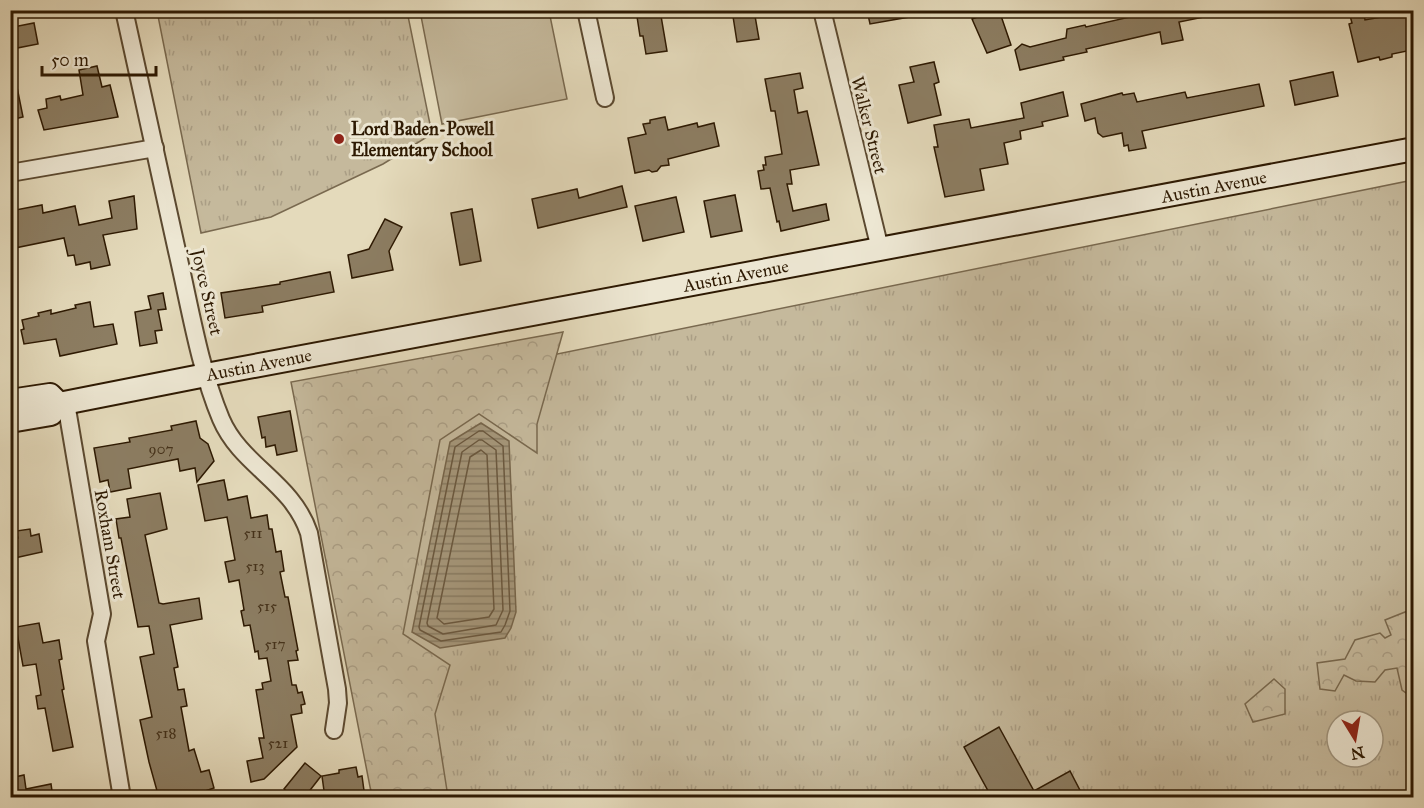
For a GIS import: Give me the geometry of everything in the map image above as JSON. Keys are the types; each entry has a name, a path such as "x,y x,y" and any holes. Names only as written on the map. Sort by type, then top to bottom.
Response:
{"main road":[{"name":"Austin Avenue","path":"10,421 51,414 63,404 206,375 1413,149"},
{"name":"Austin Avenue","path":"10,401 50,394 63,404"}],"street":[{"name":"Joyce Street","path":"124,10 206,375 222,420 234,442 249,460 288,495 306,524 337,689 338,703 334,730"},
{"path":"586,10 605,98"},
{"name":"Walker Street","path":"822,10 880,249"},
{"path":"10,173 155,148"},
{"name":"Roxham Street","path":"63,404 102,614 96,641 122,798"}],"green space":[{"name":"Lord Baden-Powell Elementary School","path":"157,11 407,11 432,134 383,164 271,217 201,233"},
{"path":"420,11 549,11 567,99 442,124"},
{"path":"1413,180 1413,797 422,797 360,394"},
{"path":"563,332 537,424 537,453 479,414 440,440 403,634 450,665 435,714 448,797 372,797 291,382"},
{"path":"1410,610 1414,618 1413,698 1402,690 1397,668 1385,670 1375,682 1356,681 1344,675 1335,691 1320,689 1317,663 1345,659 1355,640 1380,633 1385,638 1391,635 1385,620"},
{"path":"1274,679 1285,689 1285,714 1253,722 1245,704"}],"water":[{"path":"481,423 509,441 516,612 505,638 440,648 412,632 450,442"}],"building":[{"path":"636,10 660,10 667,51 646,54 643,36 640,36"},
{"path":"732,10 754,10 759,39 737,42"},
{"path":"867,10 909,10 909,17 870,24"},
{"path":"999,10 1011,45 987,53 972,19"},
{"path":"1129,10 1208,10 1209,16 1179,22 1183,40 1162,44 1160,32 1086,49 1087,52 1063,57 1064,60 1020,70 1015,50 1022,44 1030,47 1066,38 1067,29 1130,17"},
{"path":"1363,10 1365,20 1388,16 1387,10 1410,10 1413,24 1413,31 1410,32 1412,50 1392,54 1392,57 1380,60 1379,57 1358,62 1349,24 1352,23 1349,12"},
{"path":"34,23 38,44 17,48 13,27"},
{"path":"934,62 939,82 934,84 941,115 908,123 899,85 914,82 910,67"},
{"path":"97,66 102,87 110,85 118,117 44,130 38,110 47,108 46,99 60,96 61,100 83,95 79,70"},
{"path":"1333,72 1338,96 1295,105 1290,81"},
{"path":"800,73 803,88 794,90 798,113 807,111 819,165 790,170 792,184 787,184 793,211 826,204 829,220 781,231 770,188 761,189 758,171 764,170 765,157 782,154 775,111 771,111 765,79"},
{"path":"10,82 16,82 23,117 10,120"},
{"path":"1259,84 1264,106 1142,131 1146,148 1129,151 1128,145 1124,146 1122,133 1103,137 1098,133 1095,118 1085,121 1081,104 1122,93 1123,95 1134,93 1137,102 1185,92 1187,98"},
{"path":"1063,92 1068,116 1042,122 1043,126 1020,131 1021,139 1004,143 1008,164 980,169 984,190 945,197 934,147 938,147 934,125 969,119 971,128 1024,118 1021,103"},
{"path":"665,117 668,130 697,123 698,127 714,123 719,146 668,159 669,165 661,166 657,171 635,173 628,138 646,134 643,124"},
{"path":"622,186 627,207 538,228 532,199 577,189 579,198"},
{"path":"735,195 742,231 711,237 704,201"},
{"path":"134,196 137,229 103,235 110,265 91,269 90,262 76,265 74,255 68,256 64,238 10,249 10,211 42,205 43,213 75,206 79,225 112,218 109,201"},
{"path":"676,197 684,232 643,241 635,206"},
{"path":"472,209 481,261 460,265 451,213"},
{"path":"385,219 402,227 389,251 393,270 352,278 348,255 369,249"},
{"path":"330,272 334,292 262,306 263,312 225,318 221,293 280,284 280,282"},
{"path":"163,293 166,309 158,310 162,330 155,331 157,343 140,346 135,312 151,309 148,296"},
{"path":"90,302 94,327 113,324 117,344 60,356 56,339 24,344 21,330 24,329 22,320 39,316 38,313 51,310 51,314"},
{"path":"290,411 297,451 277,455 275,445 266,447 258,417"},
{"path":"196,421 200,438 208,444 214,461 197,482 195,468 180,471 178,459 128,469 131,488 110,492 108,480 100,482 94,448 130,442 129,438 172,430 171,426"},
{"path":"224,480 228,500 247,496 251,518 267,515 276,552 281,551 284,571 280,572 285,597 288,597 298,650 296,651 298,660 288,661 292,685 296,685 298,693 302,692 305,704 301,705 302,713 291,715 297,747 264,779 251,782 247,761 263,758 259,738 264,738 256,690 263,689 262,683 271,681 267,658 259,659 258,651 255,652 250,625 244,626 239,580 229,582 225,562 235,560 227,517 205,521 198,485"},
{"path":"160,493 167,529 145,535 159,603 199,598 202,619 170,625 178,667 174,668 178,690 184,689 187,706 181,707 189,751 194,749 201,772 209,770 214,788 205,791 206,798 159,798 140,720 152,717 140,657 154,654 149,626 138,627 116,519 130,517 127,499"},
{"path":"30,529 31,536 39,534 42,552 10,559 10,540 18,538 16,531"},
{"path":"39,623 43,643 59,640 62,659 59,660 64,689 62,690 73,747 53,751 45,708 38,709 36,696 41,695 36,664 23,666 16,627"},
{"path":"999,727 1034,791 1070,771 1084,798 992,798 964,747"},
{"path":"305,763 321,776 304,798 294,798 284,789"},
{"path":"356,767 358,777 362,776 365,798 325,798 322,776"},
{"path":"24,775 26,789 51,784 53,798 10,798 10,778"}],"place":[{"name":"Lord Baden-Powell Elementary School","path":"339,139"}]}
